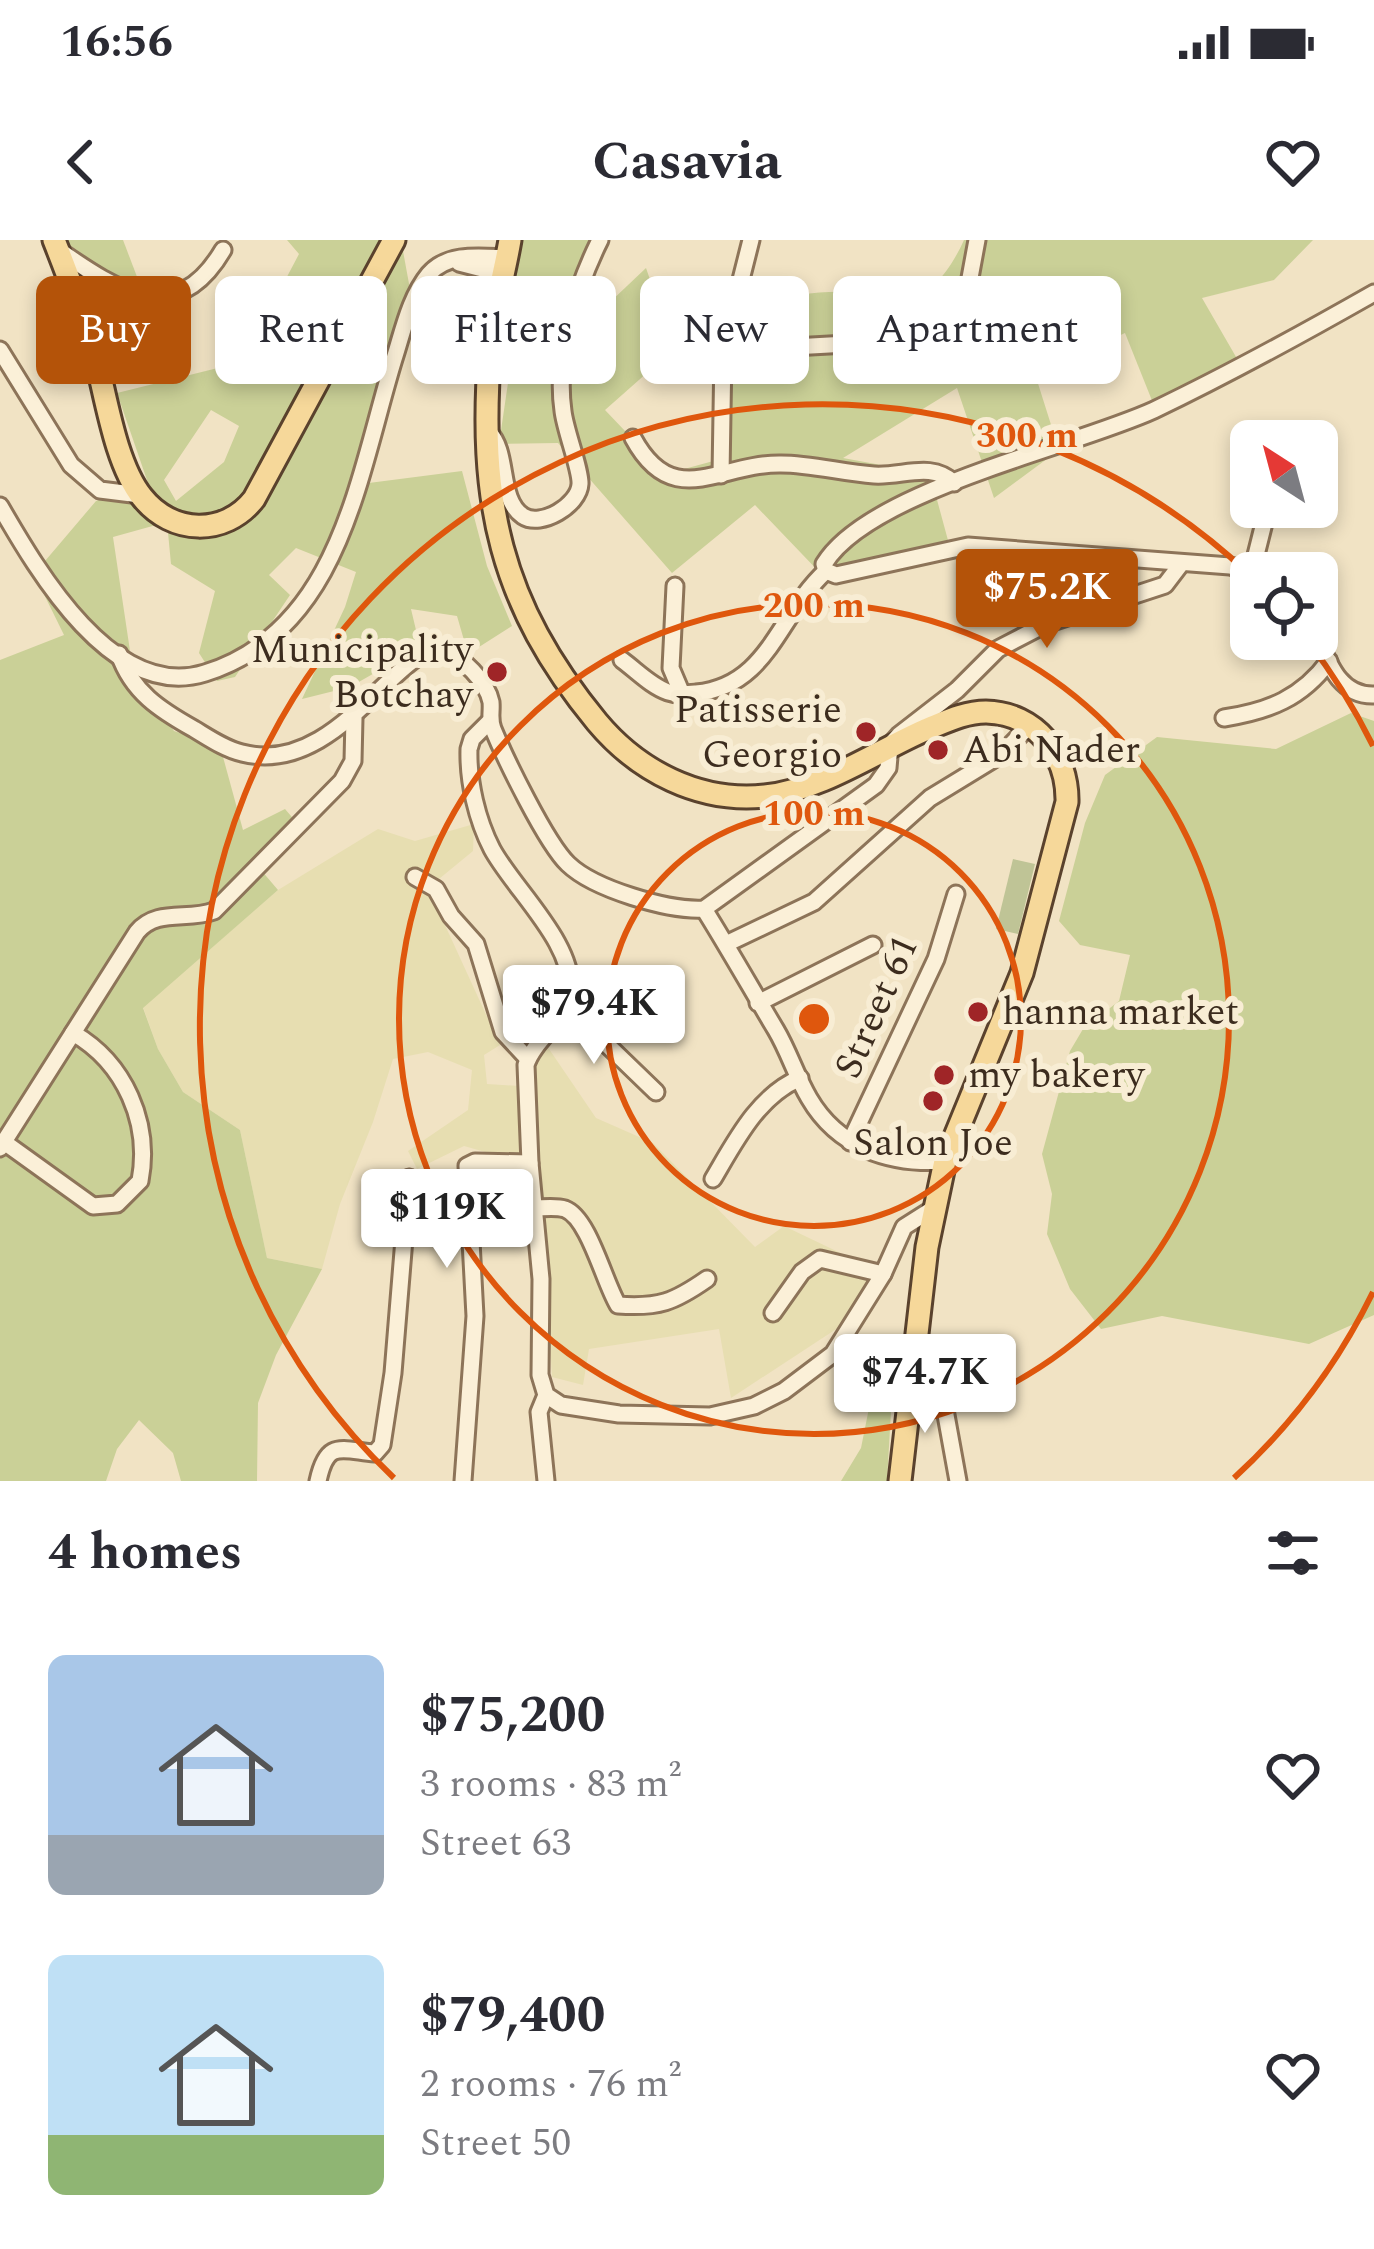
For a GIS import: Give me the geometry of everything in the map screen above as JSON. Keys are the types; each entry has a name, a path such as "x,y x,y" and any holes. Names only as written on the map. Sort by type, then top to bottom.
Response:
{"main road":[{"path":"55,244 79,302 125,464 140,495 171,519 200,527 230,521 244,512 263,485 394,240"},
{"path":"506,257 490,345 488,431 498,537 518,597 553,666 627,754 676,782 763,796 806,786 971,713 1015,716 1030,725 1058,757 1066,774 1067,802 1022,973 945,1161 927,1247 900,1481"}],"street":[{"path":"488,431 499,444 512,500 524,516 536,521 550,517 576,495 580,482 561,401 564,363 575,307 601,240"},
{"path":"742,276 751,240"},
{"path":"809,346 847,344 951,308 967,294 977,240"},
{"path":"55,244 117,289 152,297 194,284 210,272 223,250"},
{"path":"0,506 75,621 119,654 151,672 199,676 246,656 290,623 315,589 341,535 415,300 430,272 451,260 506,257"},
{"path":"826,571 824,564 832,552 850,536 908,503 1151,411 1374,293"},
{"path":"0,350 71,466 100,490 140,495"},
{"path":"721,475 722,384"},
{"path":"634,437 645,460 663,474 686,480 782,464 874,475 935,470 954,483"},
{"path":"826,571 860,572 968,546 1230,569"},
{"path":"119,654 129,677 151,703 239,753 268,755 326,737 354,718 411,660 437,649 458,658 481,682 491,703 489,722 566,862 593,880 635,896 671,908 704,910 802,842 884,775 890,746 1011,641 1074,614 1153,591 1174,578 1181,564"},
{"path":"622,660 665,691 682,694 718,689 745,677 801,597 826,571"},
{"path":"675,586 671,668 682,694"},
{"path":"1224,718 1264,710 1299,694 1328,661 1349,690 1374,695"},
{"path":"73,1033 101,1051 130,1098 143,1137 140,1181 117,1204 93,1206 2,1145 73,1033 144,923 214,911 342,781 353,761 354,718"},
{"path":"489,722 469,749 479,814 493,850 550,932 570,984 567,1006 528,1059 530,1163 541,1279 539,1368 545,1395 539,1412 546,1481"},
{"path":"726,944 814,902 930,798 1002,754 1030,725"},
{"path":"865,758 884,775"},
{"path":"415,878 436,889 451,916 476,944 503,1032 528,1059"},
{"name":"Street 61","path":"850,1142 936,959 956,894"},
{"path":"704,910 815,1107 850,1142 895,1161 945,1161"},
{"path":"758,1003 873,945"},
{"path":"567,1006 656,1092"},
{"path":"713,1179 775,1088 800,1078"},
{"path":"463,1481 475,1316 467,1166 475,1162 530,1163"},
{"path":"318,1481 328,1454 346,1448 374,1453 382,1445 394,1373 409,1178"},
{"path":"534,1208 563,1208 581,1220 604,1283 618,1305 650,1307 679,1298 707,1279"},
{"path":"545,1395 561,1406 619,1414 710,1416 754,1406 784,1391 833,1354 883,1274 898,1237 911,1220 934,1208"},
{"path":"898,1237 927,1247"},
{"path":"773,1313 802,1272 820,1259 883,1274"},
{"path":"911,1370 934,1382 942,1393 958,1481"}],"shaded area":[{"path":"474,824 473,851 428,888 500,1045 484,1055 487,1084 520,1086 547,1046 596,1118 653,1143 755,1247 784,1226 878,1271 853,1318 731,1398 719,1329 589,1349 583,1385 552,1377 539,1167 464,1146 417,1169 408,1151 468,1110 472,1070 428,1052 393,1059 340,1204 322,1269 267,1258 240,1130 183,1092 158,1049 143,1007 278,890 378,829 415,841"}],"green space":[{"path":"51,240 123,240 137,276 68,276"},
{"path":"287,240 401,240 411,295 411,337 361,484 462,471 487,566 512,626 468,654 457,616 411,609 420,647 350,687 302,699 356,572 296,548 269,575 290,595 235,677 217,681 199,653 215,591 171,564 167,522 113,537 133,671 174,731 220,746 243,830 285,809 297,823 255,863 278,890 143,1008 158,1049 183,1092 240,1130 267,1258 322,1269 276,1355 258,1403 257,1481 181,1481 173,1453 139,1420 117,1449 106,1481 0,1481 0,660 64,635 34,574 96,501 148,483 117,393 153,384 191,384 191,375 215,369 215,384 387,384 387,276 287,276 299,254","holes":["211,410 239,426 224,462 176,501 164,480"]},
{"path":"513,240 600,240 577,276 515,276"},
{"path":"964,240 1313,240 1274,280 1202,298 1243,369 1159,418 1125,333 1121,335 1121,276 942,276"},
{"path":"646,268 649,276 640,276 640,379 605,410 666,474 717,460 722,384 809,384 809,294 825,292 833,292 833,384 1038,384 1059,450 994,498 957,388 843,458 930,474 949,544 824,577 755,505 672,573 558,443 499,444 508,384 616,384 616,296"},
{"path":"1351,713 1374,721 1374,1315 1309,1344 1162,1316 1101,1329 1070,1289 1047,1234 1052,1194 1042,1154 1070,1051 1083,1029 1119,1001 1130,955 1080,945 1059,921 1085,823 1105,775 1157,737 1276,749"},
{"path":"1013,859 1035,864 1018,934 996,929"},
{"path":"892,1394 887,1481 841,1481 861,1448 869,1408"}],"place":[{"name":"Municipality Botchay","path":"497,672"},
{"name":"Patisserie Georgio","path":"866,732"},
{"name":"Abi Nader","path":"938,750"},
{"name":"hanna market","path":"978,1012"},
{"name":"my bakery","path":"944,1075"},
{"name":"Salon Joe","path":"933,1101"}]}
